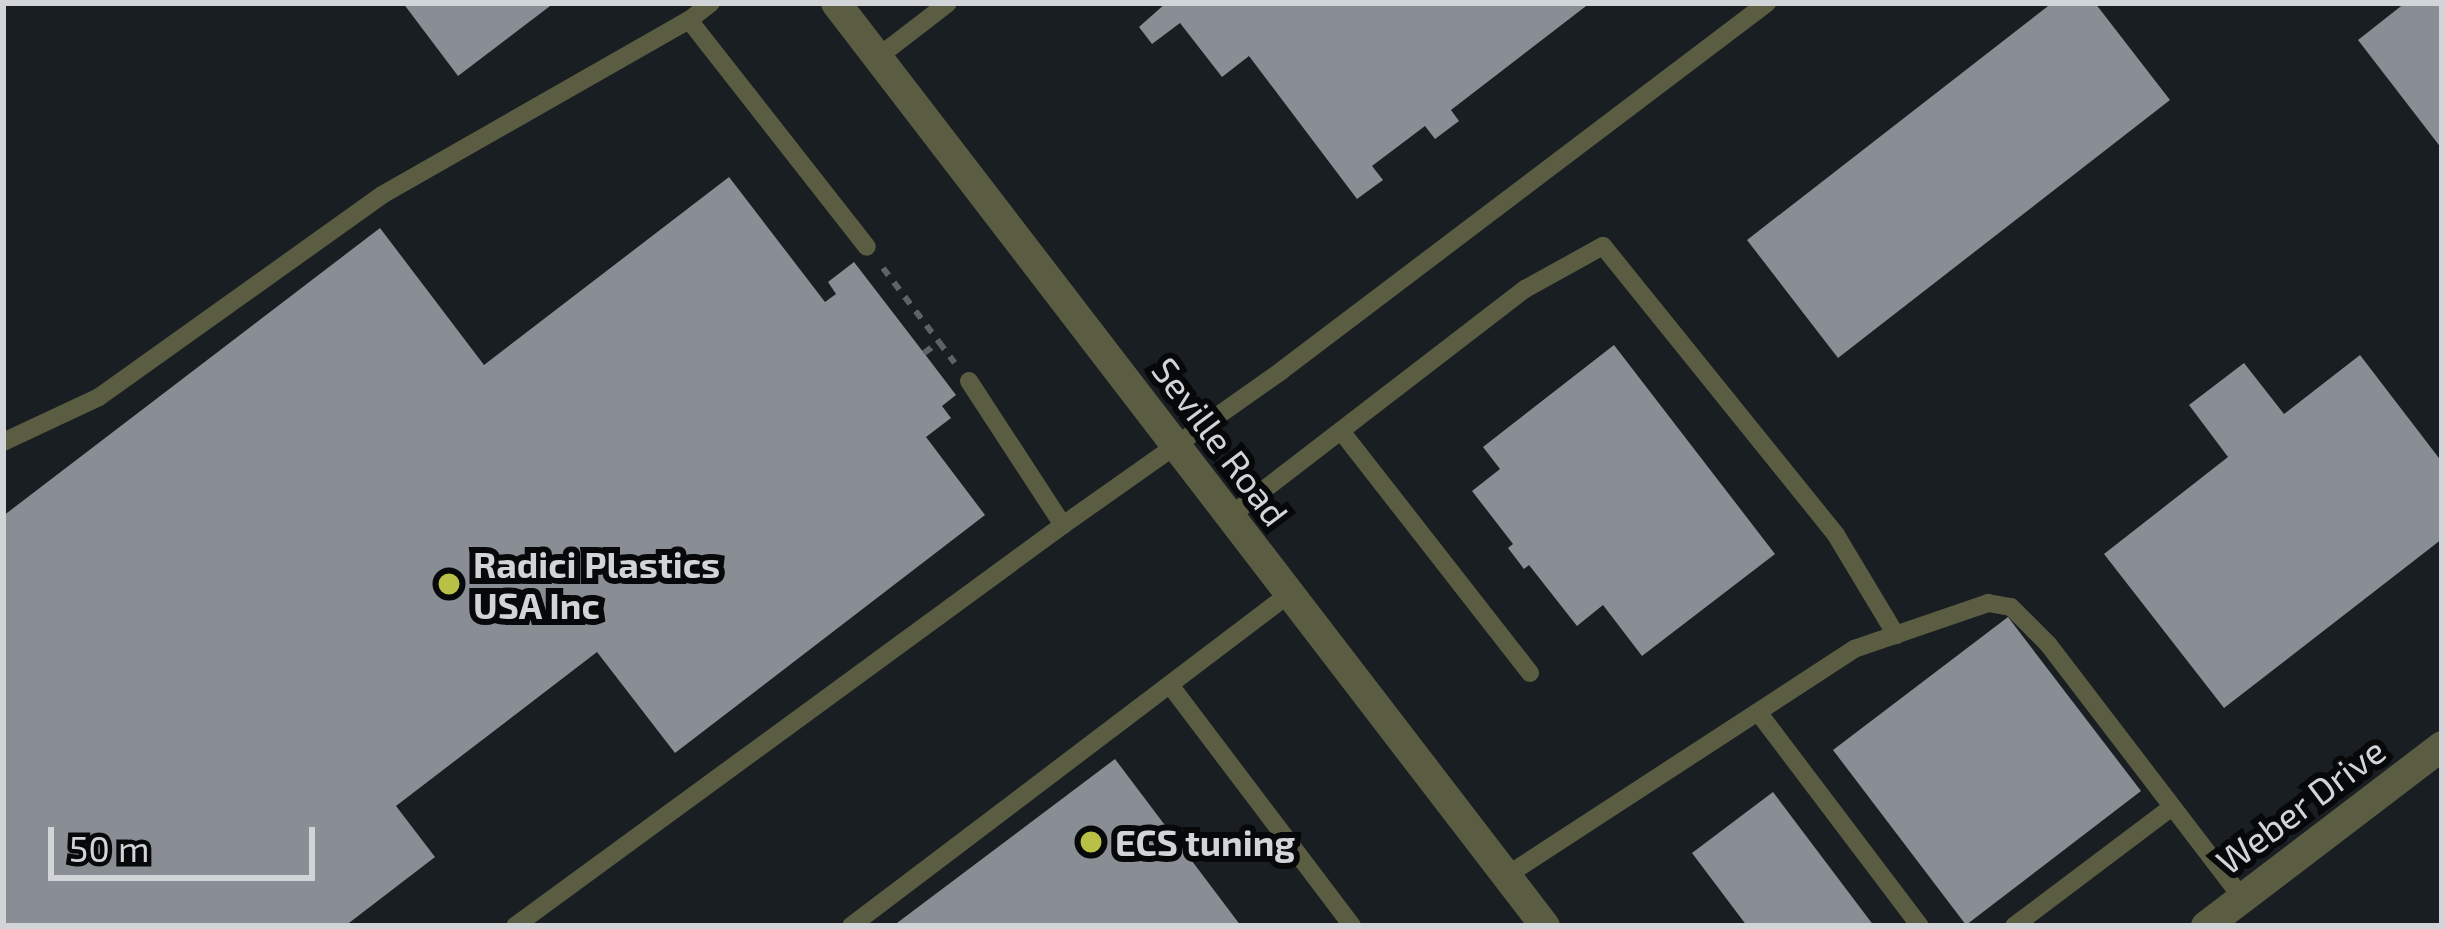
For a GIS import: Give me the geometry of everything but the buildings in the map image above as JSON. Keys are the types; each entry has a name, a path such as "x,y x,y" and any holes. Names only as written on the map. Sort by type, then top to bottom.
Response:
{"street":[{"name":"Seville Road","path":"836,3 1545,926"},
{"name":"Weber Drive","path":"2206,926 2442,746"}],"lane":[{"path":"3,442 99,397 382,195 711,3"},
{"path":"878,57 948,3"},
{"path":"515,926 1174,443 1282,370 1767,3"},
{"path":"688,20 867,248"},
{"path":"1230,516 1525,289 1604,246 1836,536 1896,635"},
{"path":"969,381 1063,525"},
{"path":"1341,431 1530,673"},
{"path":"850,926 1289,594"},
{"path":"1506,876 1854,649 1988,603 2011,607 2048,644 2242,898"},
{"path":"1169,685 1352,926"},
{"path":"1758,712 1920,926"},
{"path":"2014,926 2172,807"}],"path":[{"path":"867,248 969,381"},
{"path":"925,353 939,342"}],"place":[{"name":"Radici Plastics USA Inc","path":"449,584"},
{"name":"ECS tuning","path":"1091,842"}]}
